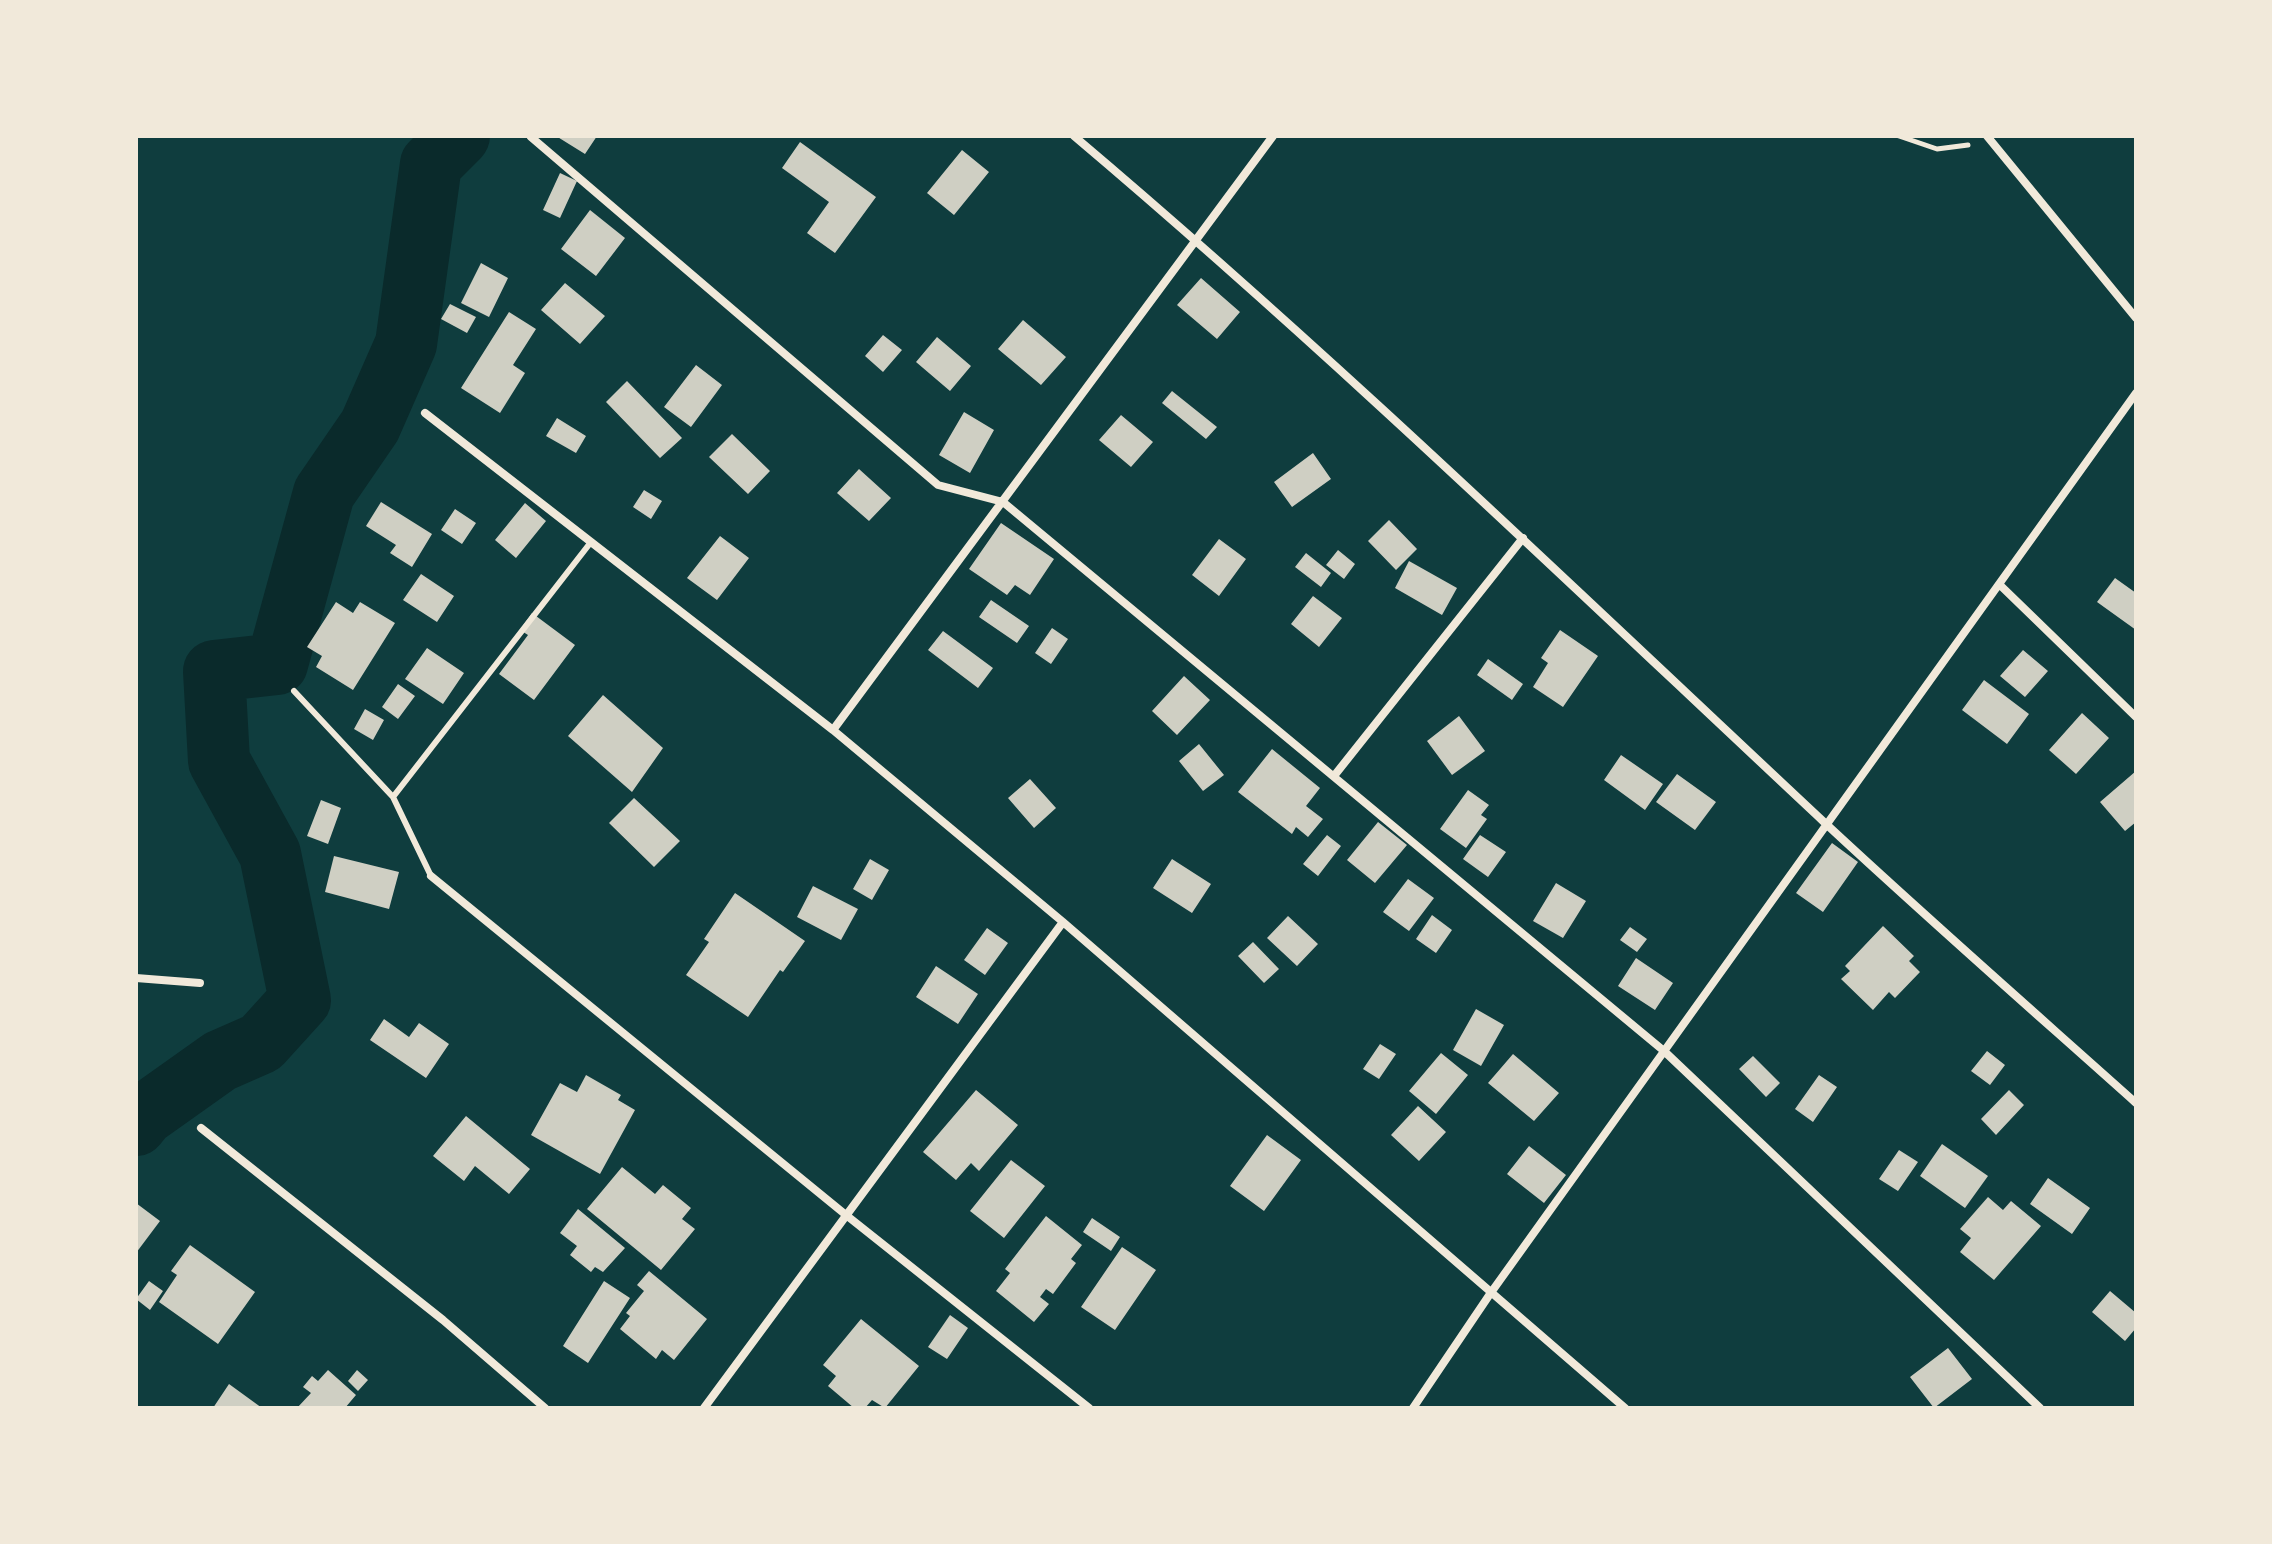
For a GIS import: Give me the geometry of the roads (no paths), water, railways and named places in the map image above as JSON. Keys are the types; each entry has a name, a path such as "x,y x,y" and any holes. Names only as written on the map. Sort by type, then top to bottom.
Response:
{"street":[{"path":"1074,136 1198,240 1523,538 1828,826 2136,1103"},
{"path":"833,730 1273,136"},
{"path":"2002,136 1990,139 2136,318"},
{"path":"531,137 938,485 1003,502 1664,1051 2040,1408"},
{"path":"1413,1408 1490,1294 2001,586 2136,393"},
{"path":"425,413 833,730 1063,922 1625,1408"},
{"path":"1334,776 1523,538"},
{"path":"2001,586 2136,717"},
{"path":"431,876 846,1215 1089,1408"},
{"path":"704,1408 1063,922"},
{"path":"136,978 200,983"},
{"path":"201,1128 443,1320 545,1408"}],"lane":[{"path":"393,797 591,542"},
{"path":"294,691 393,797 431,876"}],"waterway":[{"path":"136,1125 144,1115 220,1061 261,1043 300,1000 270,854 219,761 214,671 277,664 324,493 370,426 406,344 431,164 459,136"}]}
